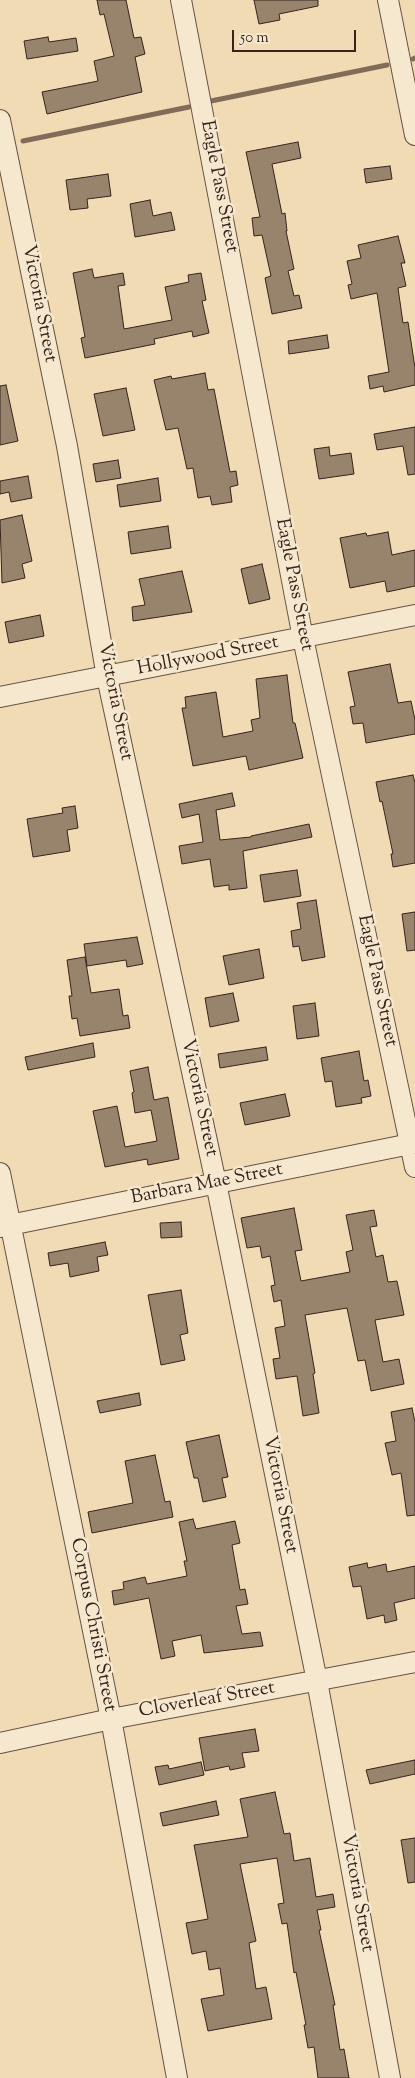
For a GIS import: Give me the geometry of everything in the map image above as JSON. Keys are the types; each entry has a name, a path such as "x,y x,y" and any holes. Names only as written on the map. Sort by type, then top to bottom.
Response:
{"street":[{"name":"Eagle Pass Street","path":"181,0 303,638 413,1143 415,1167"},
{"path":"388,0 415,135"},
{"name":"Victoria Street","path":"0,120 6,176 67,446 108,677 216,1183 317,1681 390,2078"},
{"name":"Hollywood Street","path":"0,697 415,615"},
{"name":"Barbara Mae Street","path":"6,1226 413,1143"},
{"name":"Corpus Christi Street","path":"0,1173 6,1226 111,1719 177,2078"},
{"name":"Cloverleaf Street","path":"0,1743 111,1719 415,1662"}],"building":[{"path":"97,0 126,0 134,38 141,37 145,54 135,57 142,92 47,114 42,92 98,81 94,61 114,56 104,14 100,15"},
{"path":"254,0 318,0 318,6 279,14 280,20 259,24"},
{"path":"48,37 49,42 76,38 78,51 27,59 24,41"},
{"path":"298,142 301,158 272,164 282,214 285,213 286,231 294,269 288,271 294,296 299,295 302,308 272,314 265,278 271,276 262,235 254,236 252,218 260,217 246,152"},
{"path":"390,166 392,179 366,183 364,169"},
{"path":"108,174 111,196 87,199 88,208 70,210 66,180"},
{"path":"150,200 153,216 171,212 175,230 135,237 130,204"},
{"path":"398,236 405,263 401,263 406,286 398,288 403,323 408,322 415,368 415,385 384,392 383,386 370,389 368,376 389,372 377,293 351,299 348,285 352,284 347,261 361,258 358,245"},
{"path":"92,269 94,278 123,273 125,285 118,286 124,329 172,320 165,287 189,282 188,275 201,273 206,300 202,301 209,333 193,337 192,331 154,339 155,344 85,358 81,338 85,337 73,273"},
{"path":"327,335 329,348 289,354 288,341"},
{"path":"205,373 208,390 214,389 230,472 236,471 238,485 230,487 232,502 212,505 210,496 198,498 193,468 187,469 178,428 166,430 154,380 171,376 172,379"},
{"path":"6,385 18,441 0,445 0,386"},
{"path":"126,388 135,430 103,436 94,394"},
{"path":"415,427 415,474 408,475 403,446 377,450 374,434"},
{"path":"329,447 330,456 351,453 354,474 319,479 314,449"},
{"path":"118,460 121,478 96,482 93,464"},
{"path":"28,476 32,498 11,502 9,492 0,494 0,481"},
{"path":"158,478 161,501 120,507 117,485"},
{"path":"22,515 32,561 22,564 25,578 2,583 0,520"},
{"path":"168,526 171,548 131,554 128,532"},
{"path":"388,532 392,555 415,550 415,586 387,592 385,581 350,588 340,538 366,533 367,536"},
{"path":"262,564 270,599 249,604 241,569"},
{"path":"182,571 192,612 133,621 132,607 145,605 139,579"},
{"path":"40,615 44,636 9,643 5,622"},
{"path":"390,664 398,703 411,701 415,720 415,734 366,743 363,723 353,724 350,707 355,706 348,672"},
{"path":"287,675 293,723 295,723 303,758 249,770 246,756 193,766 182,708 186,708 185,697 216,692 223,737 253,731 251,720 260,718 256,679"},
{"path":"413,775 415,783 415,863 393,867 391,854 393,854 376,782"},
{"path":"232,793 235,806 216,810 220,840 251,837 309,824 312,837 243,851 247,888 229,890 229,885 214,887 210,859 182,864 179,846 203,842 199,814 182,818 179,804"},
{"path":"75,806 78,828 67,830 70,851 33,857 27,819 63,813 62,808"},
{"path":"297,870 301,896 264,902 260,875"},
{"path":"316,900 325,957 302,961 299,946 293,947 291,931 301,929 297,903"},
{"path":"415,912 415,950 407,951 402,914"},
{"path":"137,937 143,964 127,967 126,960 87,966 84,944"},
{"path":"259,949 264,978 229,985 223,956"},
{"path":"85,957 91,993 119,989 123,1016 128,1015 130,1028 80,1036 77,1018 72,1019 69,996 72,996 67,960"},
{"path":"233,993 239,1021 210,1027 205,998"},
{"path":"315,1003 319,1036 297,1039 293,1006"},
{"path":"93,1043 95,1057 28,1070 25,1057"},
{"path":"266,1047 268,1060 220,1068 218,1054"},
{"path":"359,1051 364,1081 368,1080 371,1096 361,1098 362,1103 336,1107 332,1081 325,1082 321,1058"},
{"path":"148,1067 154,1100 168,1097 179,1159 148,1165 147,1159 105,1167 93,1111 117,1106 125,1147 157,1141 151,1110 135,1113 132,1093 134,1092 130,1071"},
{"path":"285,1094 290,1116 245,1125 240,1103"},
{"path":"294,1208 302,1250 295,1251 301,1281 350,1272 346,1252 353,1250 346,1215 374,1210 377,1226 370,1227 376,1257 383,1255 388,1282 397,1281 404,1315 375,1320 383,1362 399,1359 404,1384 371,1391 365,1360 358,1361 347,1308 305,1315 315,1373 313,1374 319,1413 303,1416 297,1376 276,1379 273,1359 280,1358 275,1328 285,1326 281,1300 274,1302 271,1286 275,1285 270,1256 262,1258 260,1246 247,1248 241,1218"},
{"path":"181,1222 182,1237 161,1238 160,1223"},
{"path":"105,1242 108,1255 97,1257 99,1271 70,1277 68,1263 50,1266 48,1253"},
{"path":"181,1290 188,1333 180,1335 185,1360 161,1365 148,1295"},
{"path":"139,1393 141,1405 100,1413 97,1401"},
{"path":"412,1408 415,1422 415,1515 407,1516 401,1473 392,1475 385,1443 396,1441 391,1412"},
{"path":"219,1435 228,1477 222,1478 226,1497 203,1502 198,1478 194,1478 186,1442"},
{"path":"155,1455 165,1502 170,1501 173,1517 92,1533 88,1512 133,1503 125,1461"},
{"path":"193,1519 196,1529 235,1521 240,1543 232,1545 240,1590 245,1589 248,1604 236,1606 242,1634 260,1632 263,1646 204,1653 201,1635 172,1641 175,1656 161,1659 149,1598 114,1605 112,1591 124,1589 123,1582 145,1577 147,1584 187,1576 184,1561 187,1561 179,1522"},
{"path":"367,1563 368,1568 386,1564 387,1572 415,1566 415,1598 394,1603 397,1620 385,1623 384,1615 367,1619 361,1586 353,1587 349,1567"},
{"path":"255,1729 259,1751 242,1753 245,1767 230,1770 229,1766 205,1771 199,1738"},
{"path":"415,1760 415,1774 370,1784 366,1770"},
{"path":"201,1762 204,1775 159,1785 155,1767 168,1765 169,1769"},
{"path":"275,1792 284,1834 290,1833 294,1861 310,1858 316,1897 333,1894 335,1907 317,1910 321,1930 319,1930 335,2005 333,2005 340,2050 344,2049 349,2078 318,2078 314,2047 308,2048 304,2025 306,2025 296,1972 294,1973 287,1923 282,1924 278,1904 284,1903 277,1858 240,1864 256,1941 249,1943 256,1989 266,1987 272,2019 208,2031 201,1999 224,1995 220,1968 209,1970 206,1951 192,1954 186,1923 208,1919 194,1845 248,1837 240,1799"},
{"path":"216,1801 219,1815 163,1826 160,1813"},
{"path":"415,1838 415,1882 408,1883 401,1840"}],"waterway":[{"path":"211,101 387,65"},
{"path":"23,141 189,107"}]}
